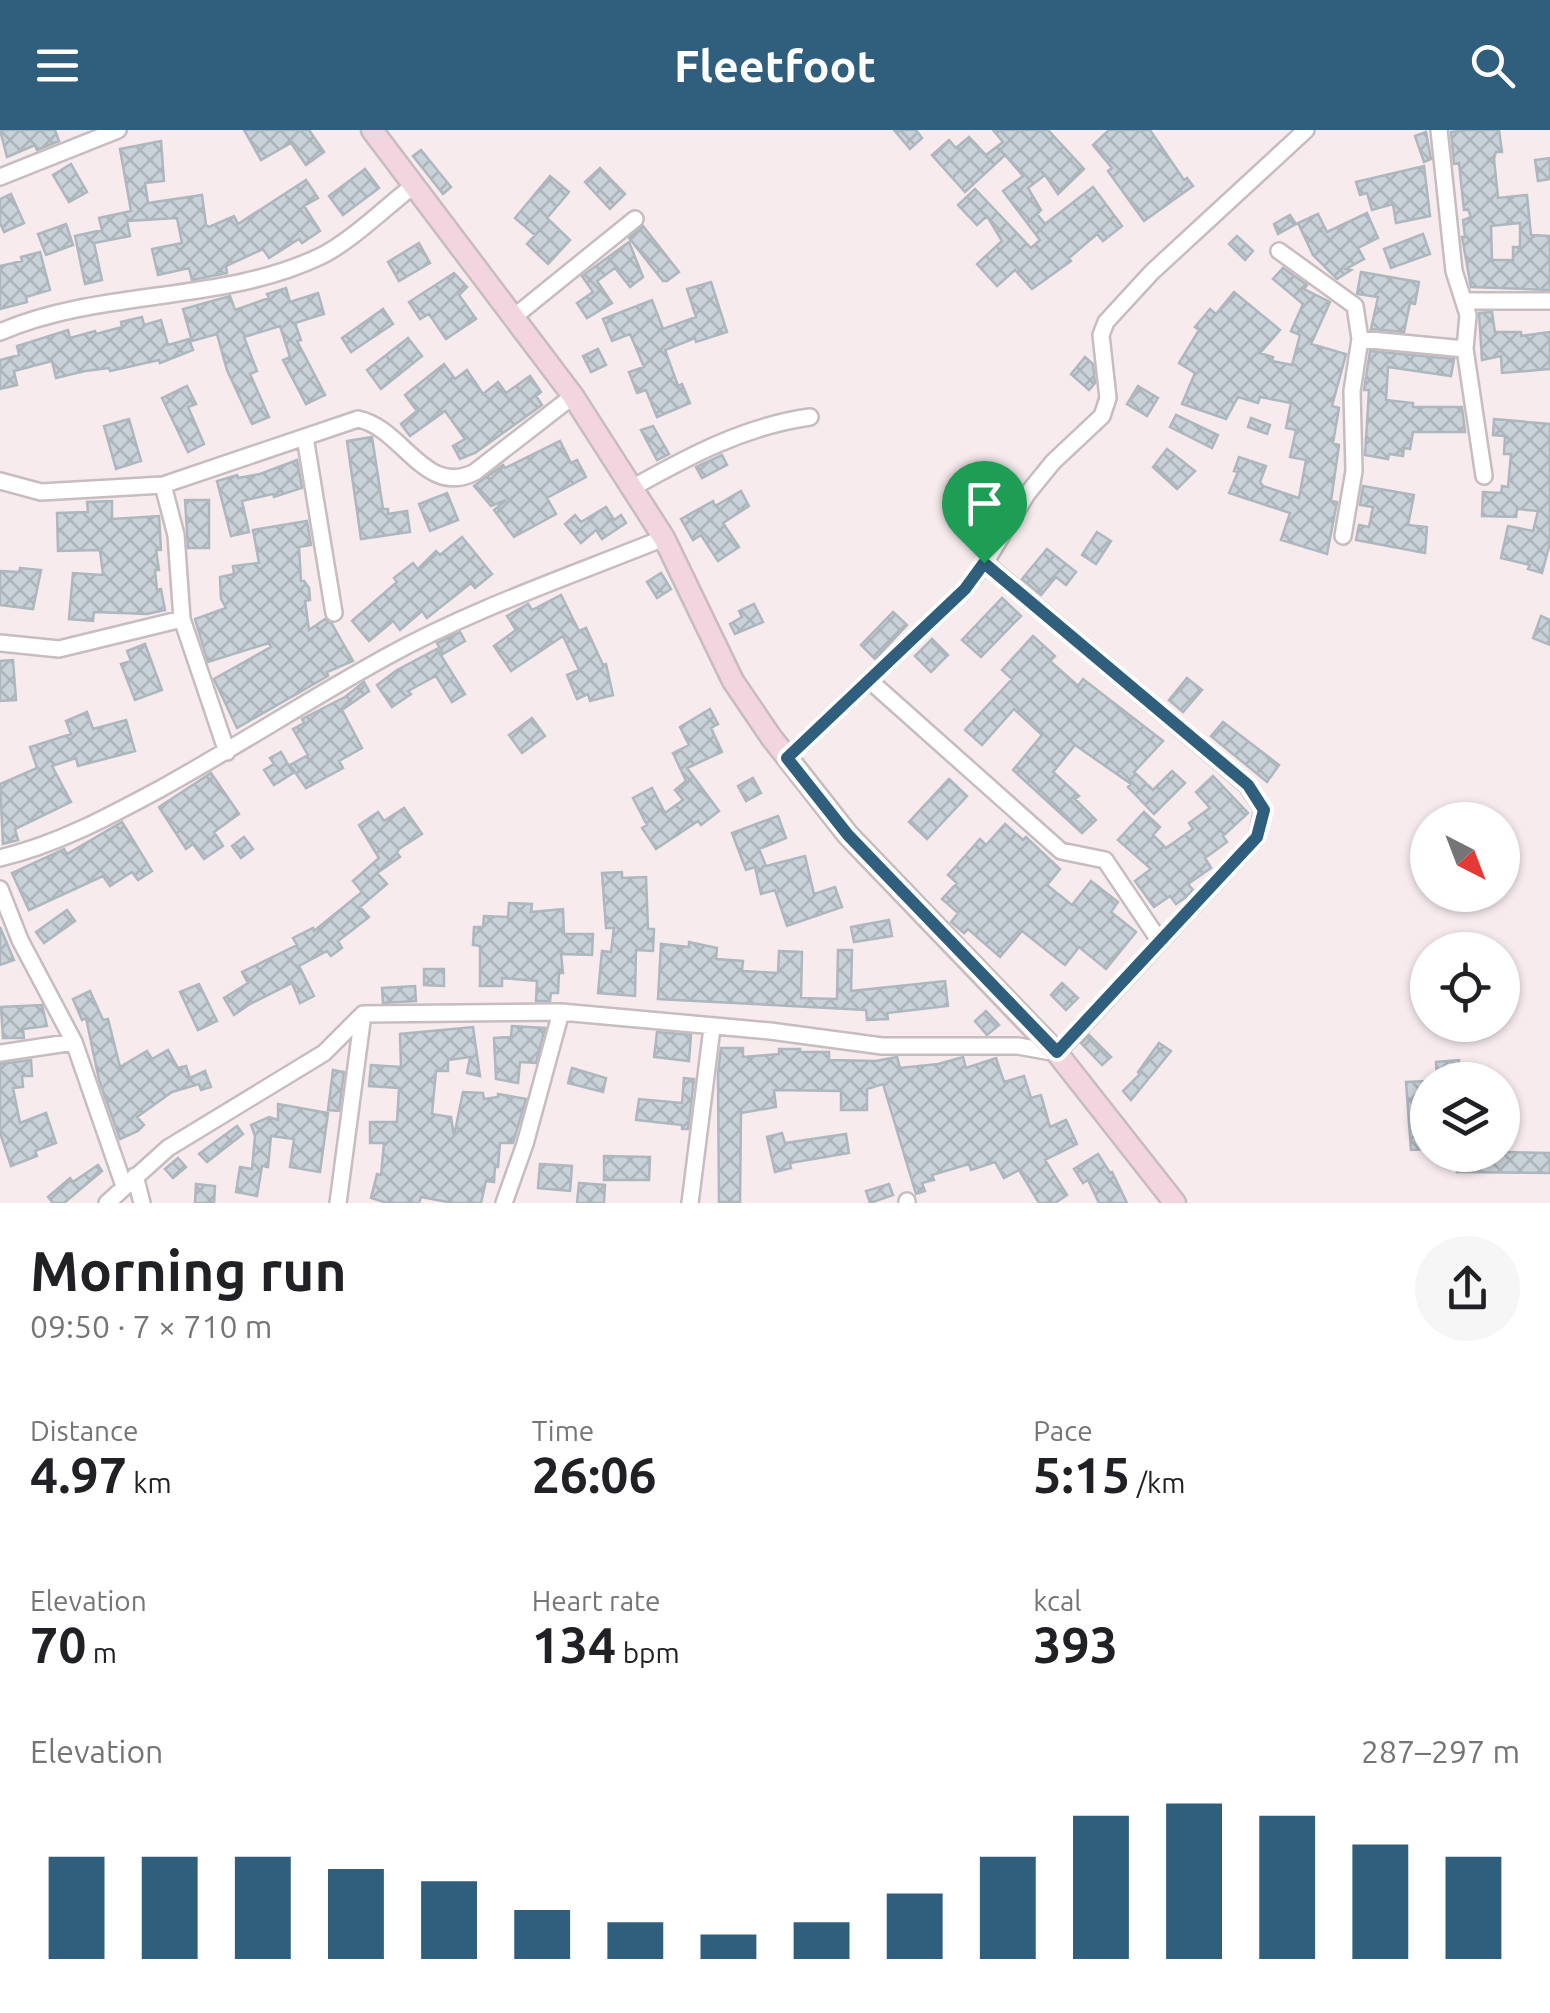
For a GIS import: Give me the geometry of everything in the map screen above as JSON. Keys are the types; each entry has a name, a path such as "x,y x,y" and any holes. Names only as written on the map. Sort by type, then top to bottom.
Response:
{"main road":[{"path":"372,130 574,396 664,538 732,681 787,758 848,835 1057,1052 1175,1203"}],"street":[{"path":"0,177 118,130"},
{"path":"787,758 965,589 1052,462 1102,416 1108,398 1101,335 1106,322 1152,272 1306,130"},
{"path":"1439,130 1454,271 1468,315 1465,349 1484,476"},
{"path":"0,332 26,321 119,300 263,278 324,255 413,186"},
{"path":"515,316 636,219"},
{"path":"1279,251 1355,306 1360,339 1352,391 1354,471 1343,536"},
{"path":"1464,301 1550,301"},
{"path":"1360,339 1465,349"},
{"path":"0,482 42,492 163,485 358,420 367,421 439,477 458,481 574,396"},
{"path":"632,488 689,456 740,434 810,417"},
{"path":"306,437 334,613"},
{"path":"163,485 176,535 182,618 227,752"},
{"path":"0,858 40,849 102,821 385,658 452,625 664,538"},
{"path":"107,1203 168,1148 324,1053 363,1014 561,1012 882,1046 1018,1046 1057,1052 1257,837 1264,810 1248,785 984,563"},
{"path":"0,642 59,649 182,618"},
{"path":"869,680 1061,851 1105,860 1158,940"},
{"path":"0,888 20,940 74,1042 129,1181 142,1203"},
{"path":"504,1203 525,1144 561,1012"},
{"path":"338,1203 363,1014"},
{"path":"690,1203 712,1028"},
{"path":"0,1054 74,1042"}],"building":[{"path":"0,130 55,130 59,141 37,150 35,145 7,157"},
{"path":"244,130 309,130 324,152 306,165 291,143 261,160"},
{"path":"894,130 916,130 922,138 910,149"},
{"path":"993,130 1048,130 1084,169 1058,194 1045,175 1028,188 1045,224 1093,187 1122,226 1103,241 1097,234 1069,258 1071,261 1032,289 1015,270 997,286 977,264 1002,241 987,216 977,225 958,205 975,189 1031,248 1040,240 1003,191 1023,176 1005,155 965,192 932,155 949,140 956,148 969,137 986,155 1003,142"},
{"path":"1109,130 1150,130 1184,180 1187,178 1193,186 1144,221 1093,145"},
{"path":"1499,130 1502,152 1496,152 1494,159 1498,198 1527,195 1531,235 1550,236 1550,290 1471,287 1462,237 1463,220 1471,217 1468,209 1464,210 1451,132","holes":["1520,223 1520,247 1513,247 1513,260 1492,260 1491,226"]},
{"path":"1426,132 1431,159 1424,162 1415,136"},
{"path":"161,141 164,181 145,183 148,203 202,195 206,225 234,216 238,224 306,180 318,198 304,206 320,231 269,258 263,249 226,266 227,273 192,280 189,268 158,275 152,249 182,243 177,218 127,221 130,236 94,243 102,280 85,284 75,236 102,230 99,218 131,211 120,149"},
{"path":"421,150 451,187 443,194 413,156"},
{"path":"1550,158 1550,179 1538,181 1535,160"},
{"path":"71,164 87,192 69,202 53,175"},
{"path":"1424,166 1430,216 1396,223 1393,204 1372,210 1367,193 1360,195 1356,182"},
{"path":"600,168 625,194 610,209 585,182"},
{"path":"365,169 379,188 343,215 329,196"},
{"path":"550,176 569,192 547,218 570,240 548,264 527,244 535,235 515,218"},
{"path":"11,194 24,223 4,232 0,199"},
{"path":"1367,213 1378,238 1358,248 1364,259 1337,279 1313,255 1298,223 1318,214 1327,232"},
{"path":"1290,215 1296,224 1278,234 1274,224"},
{"path":"66,224 73,245 46,255 38,234"},
{"path":"643,226 679,272 667,281 629,238"},
{"path":"1423,234 1430,254 1391,268 1384,249"},
{"path":"1237,236 1253,251 1245,260 1229,244"},
{"path":"629,242 643,277 630,287 615,268 597,281 612,303 587,318 577,303 593,292 582,276"},
{"path":"419,243 430,263 399,281 388,262"},
{"path":"40,252 50,290 26,297 27,302 0,309 0,266"},
{"path":"1283,268 1307,285 1304,289 1330,302 1311,344 1346,354 1332,406 1339,408 1333,443 1339,445 1331,501 1337,502 1327,554 1281,540 1290,513 1229,493 1238,472 1234,471 1239,457 1266,466 1260,482 1263,486 1299,498 1306,460 1290,457 1296,430 1286,428 1291,403 1260,397 1258,403 1238,397 1226,419 1182,404 1195,373 1179,363 1199,330 1195,327 1210,309 1216,314 1234,292 1280,330 1260,353 1273,357 1272,361 1292,365 1300,335 1291,331 1303,304 1273,279"},
{"path":"1361,272 1419,282 1404,332 1371,329 1378,297 1357,294"},
{"path":"454,273 467,287 459,295 476,319 446,339 429,314 420,319 409,302"},
{"path":"711,282 727,332 696,342 695,338 665,350 678,386 682,384 690,403 657,417 646,390 637,393 629,372 644,367 630,334 612,341 603,319 652,300 663,329 696,317 687,289"},
{"path":"286,288 290,302 318,293 324,314 295,323 301,340 297,341 325,395 306,404 283,360 290,357 280,326 244,337 257,371 250,374 269,417 252,424 227,370 217,334 192,341 183,309 230,296 235,310"},
{"path":"383,309 393,324 351,352 342,338"},
{"path":"1492,312 1495,332 1521,332 1521,336 1550,332 1550,369 1502,373 1501,356 1482,360 1479,313"},
{"path":"142,317 144,325 161,320 168,345 189,339 193,350 160,363 159,360 56,378 52,361 14,371 17,385 0,389 0,360 19,355 17,346 68,330 70,338 95,331 96,334"},
{"path":"408,338 422,356 381,389 367,370"},
{"path":"598,349 606,365 591,372 583,356"},
{"path":"1370,351 1454,359 1451,376 1388,367 1386,400 1413,403 1413,407 1462,407 1465,432 1413,432 1410,449 1404,448 1403,456 1389,454 1388,459 1365,455 1369,390 1364,390"},
{"path":"1085,357 1093,364 1095,383 1089,390 1071,374"},
{"path":"444,364 455,379 467,370 483,394 498,382 506,393 530,376 541,392 536,396 542,405 475,453 460,459 453,446 465,439 445,411 410,436 401,424 417,411 405,395"},
{"path":"187,386 196,404 188,407 204,444 188,452 162,398"},
{"path":"1138,386 1158,398 1147,416 1127,404"},
{"path":"1176,415 1218,435 1212,448 1170,427"},
{"path":"1251,418 1270,425 1267,434 1248,427"},
{"path":"129,419 141,461 116,469 104,426"},
{"path":"1494,419 1550,424 1550,543 1542,573 1528,569 1530,565 1501,558 1508,526 1533,531 1538,511 1517,509 1516,517 1482,516 1483,492 1501,493 1502,486 1508,487 1511,454 1504,454 1505,436 1493,435"},
{"path":"653,426 669,454 657,460 641,430"},
{"path":"372,437 383,509 388,509 388,514 407,511 410,532 361,539 347,441"},
{"path":"560,441 571,463 577,460 586,477 547,498 556,514 514,537 494,510 506,500 491,506 474,486 503,465 505,468"},
{"path":"1167,449 1195,471 1177,489 1153,467"},
{"path":"722,455 727,465 702,478 696,467"},
{"path":"297,460 302,488 242,501 249,532 231,536 217,481 260,474"},
{"path":"1363,486 1414,495 1408,525 1427,527 1425,553 1356,540 1359,525 1369,527 1373,507 1360,505"},
{"path":"741,491 749,506 723,523 739,547 718,561 701,535 693,540 681,519"},
{"path":"447,493 458,520 430,531 419,504"},
{"path":"185,500 209,500 209,548 188,548"},
{"path":"112,501 112,519 159,516 161,550 156,550 159,570 155,570 165,610 147,614 94,612 93,621 69,619 73,573 103,575 100,550 58,551 57,513 88,512 87,502"},
{"path":"606,507 614,520 621,515 626,523 602,539 596,530 581,543 565,524 575,515 581,522"},
{"path":"307,521 311,545 299,547 301,581 309,588 310,600 305,601 309,630 325,619 332,624 353,661 327,672 328,676 237,728 214,679 271,647 269,643 208,662 195,619 226,608 221,599 220,577 234,574 233,566 259,563 253,530"},
{"path":"1097,532 1111,541 1096,564 1082,555"},
{"path":"462,537 492,574 475,588 471,583 427,618 422,611 400,630 393,621 369,641 352,621 413,563 418,569 436,551 440,555"},
{"path":"1047,549 1076,572 1066,585 1056,577 1041,595 1022,579"},
{"path":"20,568 41,570 33,609 0,605 0,571 19,572"},
{"path":"661,573 671,589 657,598 647,582"},
{"path":"561,595 579,631 586,628 603,665 606,664 613,695 590,701 588,694 577,699 567,675 579,670 563,636 511,671 494,646 516,630 507,616 528,604 532,610"},
{"path":"1002,598 1021,616 981,657 962,640"},
{"path":"754,604 763,622 735,634 730,624 742,617 739,611"},
{"path":"893,612 907,625 875,659 861,645"},
{"path":"1541,616 1550,620 1550,645 1533,638"},
{"path":"460,632 465,641 443,654 437,643"},
{"path":"1033,636 1055,656 1050,661 1078,686 1083,679 1163,741 1134,772 1153,790 1172,771 1185,783 1154,814 1128,787 1131,784 1075,745 1053,772 1079,796 1075,799 1096,820 1082,833 1013,770 1042,735 1014,709 982,745 965,730 1012,679 1002,670"},
{"path":"932,639 948,655 931,672 915,656"},
{"path":"145,644 162,690 135,700 121,664 131,661 127,651"},
{"path":"437,649 465,694 452,702 436,676 408,691 411,694 392,707 377,685"},
{"path":"13,660 16,700 0,701 0,661"},
{"path":"1187,678 1202,690 1183,712 1169,700"},
{"path":"364,682 369,691 342,710 362,748 339,761 343,768 306,788 290,765 308,755 293,729 304,723 302,719 345,697"},
{"path":"710,709 718,724 711,728 722,752 687,768 719,811 656,849 642,828 647,825 633,798 652,788 665,813 683,800 675,790 686,781 673,753 689,745 680,727"},
{"path":"87,712 93,729 126,720 135,751 78,766 76,758 52,766 71,802 15,829 18,840 3,844 0,784 37,768 30,747 71,734 66,721"},
{"path":"532,718 545,736 522,753 509,735"},
{"path":"1223,722 1279,765 1267,782 1211,736"},
{"path":"281,752 293,773 274,785 264,770 274,764 270,758"},
{"path":"211,773 239,814 214,832 223,846 204,859 193,844 186,849 159,807"},
{"path":"1213,776 1248,813 1223,836 1227,842 1205,858 1211,868 1188,884 1193,890 1186,897 1176,904 1170,896 1154,907 1135,881 1151,869 1118,840 1144,812 1160,827 1153,835 1166,848 1193,829 1189,823 1210,808 1196,792"},
{"path":"753,778 761,793 746,801 738,786"},
{"path":"949,779 967,796 927,839 909,822"},
{"path":"404,808 422,834 399,849 400,857 377,873 387,884 360,907 369,917 338,941 342,948 331,956 327,951 299,966 314,996 300,1003 292,983 234,1015 224,998 248,983 242,972 297,945 293,938 313,928 314,931 362,892 353,881 379,858 359,825 378,812 384,821"},
{"path":"778,816 786,838 759,849 766,866 805,856 814,894 835,887 842,907 787,926 775,890 761,894 755,867 746,870 732,833"},
{"path":"122,822 152,871 138,880 132,872 110,886 103,876 29,910 12,873 64,849 67,854"},
{"path":"1005,824 1023,840 1026,837 1060,869 1047,885 1072,905 1091,881 1118,902 1111,912 1136,932 1106,969 1079,947 1065,965 1022,931 1000,957 968,929 964,933 951,922 958,913 942,899 957,883 948,875 980,839 986,845"},
{"path":"244,837 253,849 241,858 232,846"},
{"path":"622,872 622,878 646,877 648,929 654,929 653,951 636,950 635,996 598,993 602,951 611,952 614,928 606,928 602,873"},
{"path":"509,903 532,904 531,912 563,909 564,934 593,934 592,955 561,954 563,973 559,973 558,993 551,993 550,1001 536,1001 537,981 502,978 502,986 480,986 480,946 473,945 474,927 483,927 484,916 508,917"},
{"path":"67,910 75,921 44,943 36,932"},
{"path":"889,920 892,936 854,942 851,927"},
{"path":"0,927 14,960 0,965"},
{"path":"689,942 717,948 716,959 743,961 742,971 778,973 779,951 802,952 801,998 837,999 838,950 852,950 851,991 945,981 948,1006 887,1013 888,1019 867,1020 866,1010 658,999 661,944 689,947"},
{"path":"424,969 444,969 444,986 424,985"},
{"path":"1062,983 1078,998 1066,1010 1051,995"},
{"path":"199,984 217,1021 198,1030 180,992"},
{"path":"415,986 416,1001 383,1003 382,988"},
{"path":"90,991 103,1020 108,1019 120,1067 147,1051 152,1059 168,1050 178,1068 186,1066 190,1078 205,1071 211,1087 201,1090 199,1084 172,1092 137,1117 144,1125 138,1131 120,1139 99,1080 86,1018 82,1020 73,999"},
{"path":"42,1005 47,1026 23,1029 24,1038 3,1038 1,1007"},
{"path":"986,1011 999,1025 987,1035 975,1021"},
{"path":"512,1026 545,1028 536,1063 520,1062 518,1083 496,1079 494,1038 511,1037"},
{"path":"473,1027 480,1076 467,1073 470,1057 448,1060 448,1071 436,1071 432,1114 451,1117 454,1136 463,1092 483,1093 484,1099 498,1094 526,1099 513,1143 500,1143 494,1182 486,1181 481,1203 421,1197 419,1203 387,1203 371,1198 377,1174 381,1175 384,1143 370,1143 370,1122 397,1122 399,1088 369,1086 371,1065 401,1067 400,1034"},
{"path":"657,1032 691,1035 689,1061 654,1057"},
{"path":"1089,1035 1111,1057 1102,1065 1081,1043"},
{"path":"1159,1043 1171,1051 1131,1100 1123,1091 1140,1074"},
{"path":"721,1048 743,1048 743,1057 800,1049 829,1052 829,1060 876,1061 897,1057 900,1068 963,1057 966,1068 996,1058 1004,1082 1024,1076 1031,1098 1041,1095 1050,1127 1066,1120 1077,1144 1045,1160 1067,1195 1055,1203 1039,1203 1019,1170 1004,1178 995,1162 971,1170 969,1164 932,1175 934,1180 922,1183 925,1191 916,1194 883,1084 867,1089 867,1110 841,1110 841,1091 774,1090 776,1107 741,1113 740,1202 719,1202"},
{"path":"31,1060 32,1076 22,1076 23,1087 13,1088 20,1123 46,1113 56,1143 11,1166 0,1133 0,1064"},
{"path":"572,1068 606,1078 603,1092 568,1083"},
{"path":"333,1070 344,1072 339,1111 328,1110"},
{"path":"684,1078 694,1079 688,1129 636,1120 639,1099 682,1103"},
{"path":"1406,1082 1410,1082 1410,1136"},
{"path":"278,1104 328,1113 320,1172 290,1167 294,1139 271,1136 268,1167 262,1166 257,1196 236,1192 240,1167 252,1169 255,1136 251,1125 269,1117 278,1120"},
{"path":"237,1126 243,1134 207,1162 199,1154"},
{"path":"782,1133 785,1143 846,1134 849,1153 790,1163 791,1168 775,1172 767,1137"},
{"path":"1520,1152 1550,1153 1550,1173 1457,1172 1520,1172"},
{"path":"1098,1154 1127,1203 1099,1203 1088,1180 1083,1183 1074,1169"},
{"path":"604,1156 650,1157 649,1180 604,1180"},
{"path":"178,1158 186,1167 173,1178 165,1169"},
{"path":"540,1164 572,1166 570,1191 538,1188"},
{"path":"98,1165 102,1171 64,1203 53,1203 48,1197 70,1178 73,1182"},
{"path":"579,1183 605,1185 604,1203 577,1203"},
{"path":"196,1184 215,1186 214,1203 195,1203"},
{"path":"889,1184 893,1195 870,1203 866,1191"}],"route":[{"path":"984,563 1248,785 1264,810 1257,837 1057,1052 848,835 787,758 965,589 984,563"}]}
